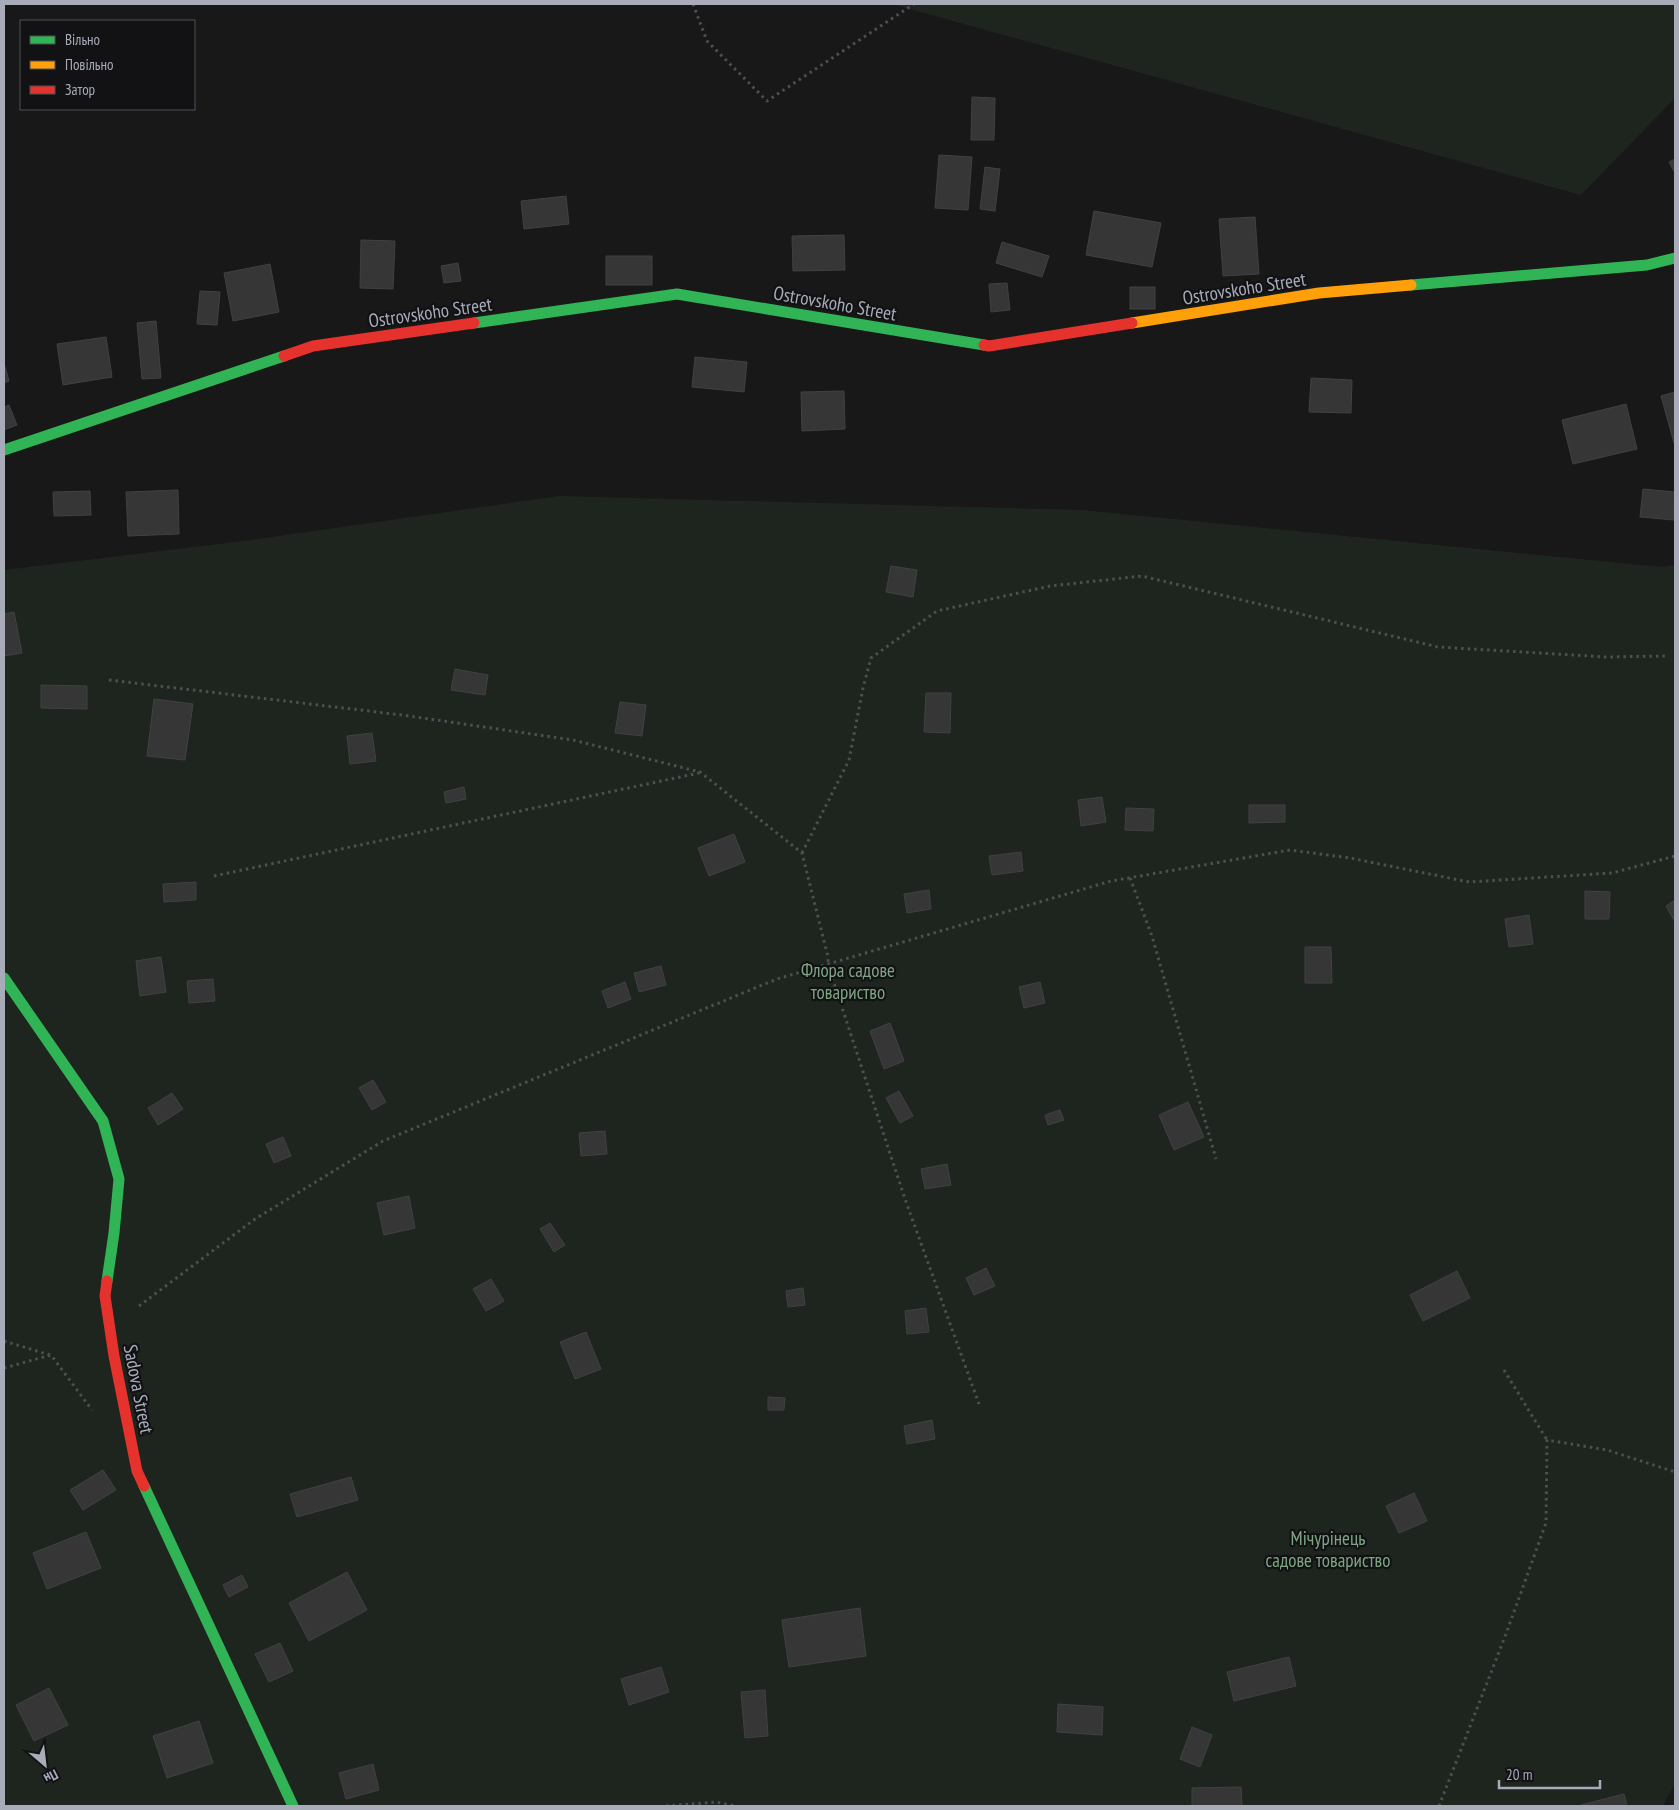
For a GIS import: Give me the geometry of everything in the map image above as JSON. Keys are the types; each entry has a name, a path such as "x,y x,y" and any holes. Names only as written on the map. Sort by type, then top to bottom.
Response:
{"street":[{"name":"Ostrovskoho Street","path":"4,450 313,346 677,294 989,346 1320,293 1647,265 1675,258"},
{"name":"Sadova Street","path":"4,978 103,1122 119,1179 105,1296 114,1356 137,1471 293,1806"}],"path":[{"path":"693,4 706,41 767,101 914,4"},
{"path":"802,853 849,760 871,658 937,611 1050,586 1142,576 1438,647 1606,656 1667,656"},
{"path":"109,680 402,715 573,740 700,772 802,853 828,957 828,964 905,1199 979,1404"},
{"path":"214,876 700,772"},
{"path":"132,1311 255,1219 383,1141 777,979 1111,881 1290,850 1350,858 1470,882 1612,873 1675,856"},
{"path":"1130,878 1152,936 1216,1159"},
{"path":"4,1340 51,1355 97,1417"},
{"path":"4,1368 51,1355"},
{"path":"1439,1806 1506,1634 1546,1522 1546,1440 1504,1370"},
{"path":"1546,1440 1607,1450 1675,1472"},
{"path":"666,1806 716,1802 736,1806"}],"green space":[{"path":"892,4 1675,4 1675,98 1581,195"},
{"name":"Флора садове товариство","path":"559,496 1082,510 1662,567 1675,565 1675,1783 1663,1806 4,1806 4,570 243,541"}],"building":[{"path":"972,97 995,98 994,140 971,140"},
{"path":"939,155 972,157 968,210 935,208"},
{"path":"1675,159 1675,173 1669,162"},
{"path":"985,167 1000,169 995,211 980,209"},
{"path":"566,196 569,224 524,229 521,201"},
{"path":"1094,211 1161,223 1152,267 1086,255"},
{"path":"1255,217 1259,274 1223,276 1219,219"},
{"path":"844,235 845,270 793,271 792,236"},
{"path":"361,240 395,241 393,289 360,288"},
{"path":"1002,242 1049,256 1042,277 996,263"},
{"path":"606,256 652,256 652,285 606,285"},
{"path":"458,263 461,281 444,283 441,266"},
{"path":"270,264 279,312 233,321 224,273"},
{"path":"1007,283 1010,310 991,312 989,284"},
{"path":"1130,287 1155,287 1155,309 1130,309"},
{"path":"200,291 220,292 217,325 197,324"},
{"path":"156,321 161,378 142,379 137,323"},
{"path":"106,337 112,377 63,385 57,344"},
{"path":"695,357 747,362 744,392 692,387"},
{"path":"4,363 9,381 4,383"},
{"path":"1311,378 1352,380 1351,413 1309,412"},
{"path":"844,391 845,429 802,431 801,392"},
{"path":"1675,392 1675,443 1674,443 1661,396"},
{"path":"1626,404 1637,449 1573,464 1562,420"},
{"path":"9,405 17,425 4,430 4,407"},
{"path":"1643,489 1675,492 1674,520 1640,517"},
{"path":"178,490 179,534 128,536 126,492"},
{"path":"90,491 91,515 54,516 53,492"},
{"path":"891,566 917,570 913,597 886,592"},
{"path":"14,612 22,653 4,656 4,614"},
{"path":"455,669 488,675 485,695 451,690"},
{"path":"41,685 87,686 87,709 41,708"},
{"path":"926,693 951,693 950,733 924,732"},
{"path":"154,699 193,704 185,760 147,756"},
{"path":"620,702 646,705 642,736 615,733"},
{"path":"372,733 376,761 350,764 347,736"},
{"path":"464,787 466,799 446,803 444,792"},
{"path":"1102,797 1106,822 1081,826 1078,800"},
{"path":"1249,805 1285,805 1285,822 1249,823"},
{"path":"1126,808 1154,809 1153,831 1125,830"},
{"path":"734,834 745,862 709,876 698,848"},
{"path":"1021,852 1023,871 992,875 989,856"},
{"path":"196,882 196,900 164,902 163,884"},
{"path":"929,890 931,909 907,913 904,894"},
{"path":"1585,891 1610,892 1609,919 1585,919"},
{"path":"1675,900 1675,922 1666,906"},
{"path":"1529,915 1533,944 1509,947 1505,919"},
{"path":"1305,947 1331,947 1332,983 1305,983"},
{"path":"161,957 166,992 140,996 136,961"},
{"path":"661,966 666,985 639,992 634,973"},
{"path":"213,979 215,1001 189,1003 187,981"},
{"path":"625,982 631,999 608,1008 602,991"},
{"path":"1040,982 1045,1003 1024,1008 1019,987"},
{"path":"890,1023 904,1061 884,1069 870,1031"},
{"path":"373,1080 386,1102 372,1110 359,1088"},
{"path":"899,1091 913,1116 900,1123 886,1098"},
{"path":"172,1093 183,1109 158,1125 148,1108"},
{"path":"1188,1102 1204,1137 1174,1150 1159,1115"},
{"path":"1060,1110 1064,1120 1048,1125 1045,1115"},
{"path":"605,1131 607,1154 581,1156 579,1133"},
{"path":"283,1137 291,1156 274,1163 266,1144"},
{"path":"947,1164 951,1185 925,1189 921,1169"},
{"path":"409,1196 415,1228 384,1235 377,1203"},
{"path":"550,1223 565,1245 554,1252 540,1229"},
{"path":"986,1268 995,1286 974,1295 966,1278"},
{"path":"1457,1271 1470,1298 1423,1321 1410,1295"},
{"path":"491,1279 504,1301 486,1311 473,1289"},
{"path":"803,1288 805,1305 788,1307 786,1291"},
{"path":"926,1308 929,1332 907,1334 905,1311"},
{"path":"586,1332 601,1369 575,1379 560,1342"},
{"path":"768,1397 785,1398 784,1410 768,1410"},
{"path":"932,1420 935,1439 907,1444 904,1426"},
{"path":"103,1470 116,1490 83,1510 70,1490"},
{"path":"351,1477 358,1500 297,1517 290,1494"},
{"path":"1414,1493 1427,1521 1399,1533 1386,1506"},
{"path":"86,1532 101,1568 47,1589 33,1553"},
{"path":"347,1572 367,1610 309,1641 289,1603"},
{"path":"242,1575 248,1587 229,1597 223,1585"},
{"path":"860,1608 866,1656 789,1667 782,1620"},
{"path":"280,1643 293,1671 269,1682 255,1654"},
{"path":"1289,1657 1296,1686 1234,1701 1227,1672"},
{"path":"661,1667 669,1692 629,1705 621,1679"},
{"path":"49,1688 68,1725 34,1741 16,1705"},
{"path":"765,1690 768,1736 745,1738 741,1692"},
{"path":"1058,1704 1103,1707 1102,1735 1057,1732"},
{"path":"199,1721 213,1763 167,1778 153,1736"},
{"path":"1192,1727 1212,1735 1200,1767 1180,1759"},
{"path":"373,1764 379,1790 346,1799 339,1773"},
{"path":"1241,1787 1242,1806 1192,1806 1192,1788"},
{"path":"1624,1794 1627,1806 1581,1806 1581,1805"}],"traffic: fast":[{"path":"1411,285 1647,265 1675,258"},
{"path":"474,323 677,294 984,345"},
{"path":"4,450 284,356"},
{"path":"4,978 103,1121 119,1179 107,1281"},
{"path":"144,1486 293,1806"}],"traffic: slow":[{"path":"1132,323 1319,293 1411,285"}],"traffic: jam":[{"path":"284,356 313,346 474,323"},
{"path":"984,345 989,346 1132,323"},
{"path":"107,1281 105,1296 114,1356 137,1471 144,1486"}],"park label":[{"name":"Мічурінець садове товариство","path":"1328,1549"}]}
